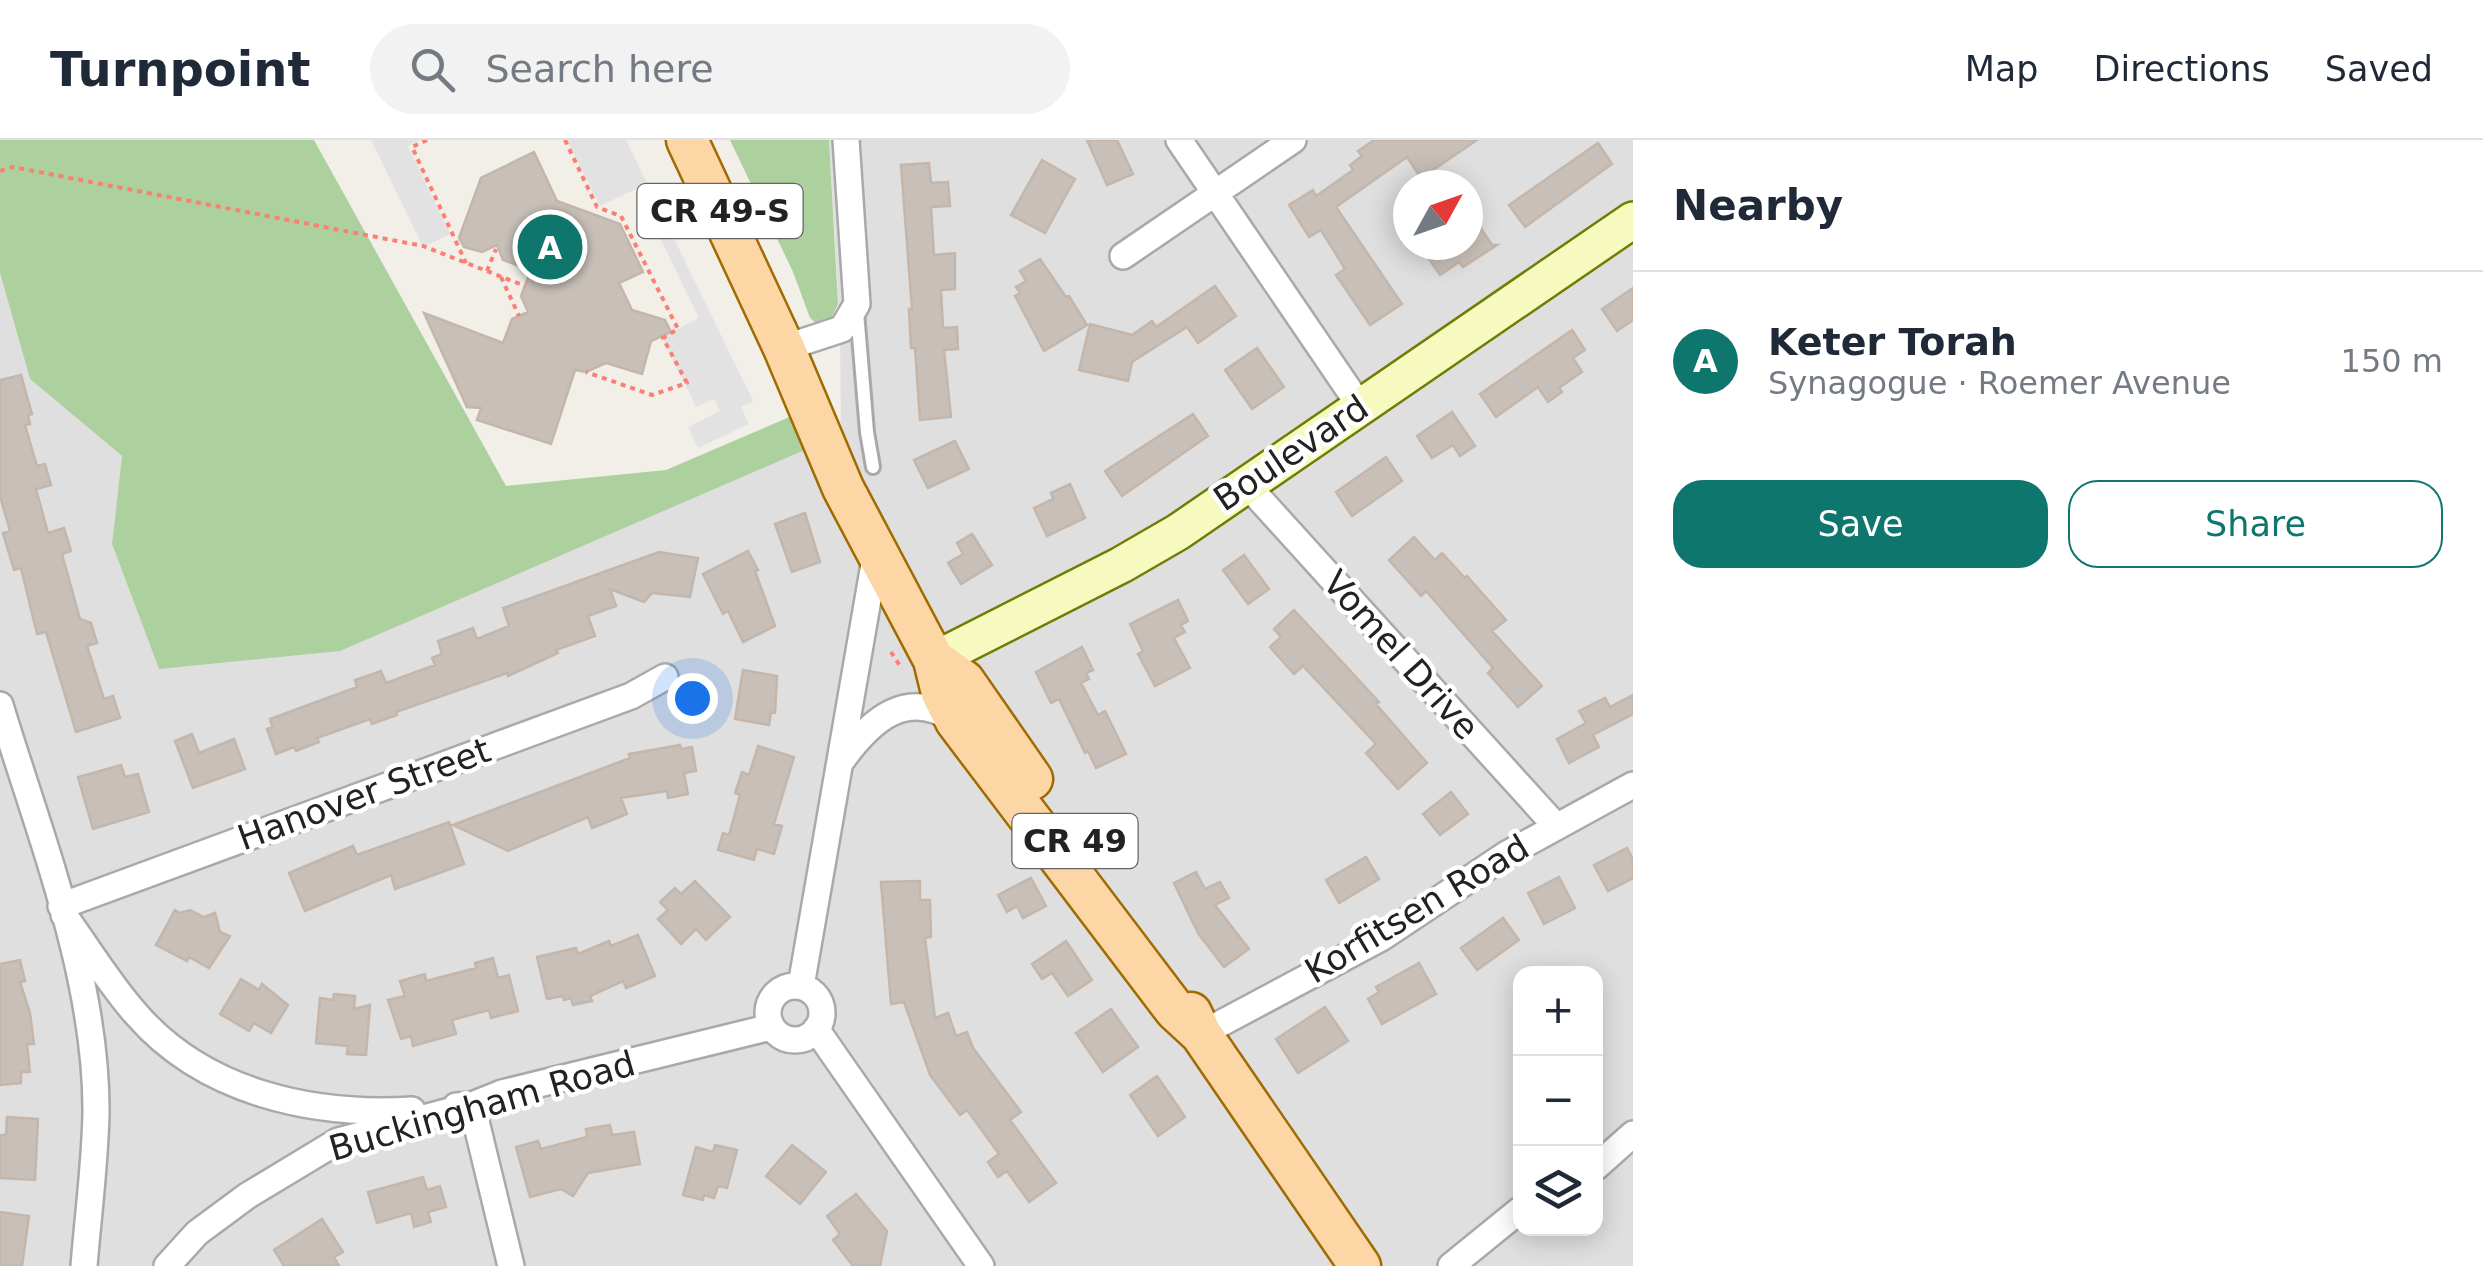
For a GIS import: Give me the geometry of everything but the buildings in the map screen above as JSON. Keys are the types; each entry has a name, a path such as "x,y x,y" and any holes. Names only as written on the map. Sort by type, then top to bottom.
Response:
{"main road":[{"name":"CR 49-S","path":"688,140 784,348"},
{"name":"CR 49","path":"784,348 823,442 934,660 942,693 956,721 1175,1010 1201,1034"},
{"name":"CR 49","path":"934,660 964,681 1187,1002 1201,1034 1360,1266"}],"street":[{"path":"784,348 831,335 842,328 856,304 846,140"},
{"path":"1179,140 1360,406"},
{"path":"1123,256 1293,140"},
{"name":"Boulevard","path":"934,660 1121,565 1633,220"},
{"name":"Vomel Drive","path":"1246,484 1555,825"},
{"path":"800,986 876,551"},
{"name":"Hanover Street","path":"62,911 630,696 664,677"},
{"path":"0,705 62,911 89,1030 96,1112 84,1266"},
{"path":"839,764 870,726 900,709 926,706 956,721"},
{"name":"Korfitsen Road","path":"1201,1034 1381,938 1555,825 1633,785"},
{"path":"62,911 136,1014 188,1061 219,1078 296,1103 338,1110 379,1112 472,1106 511,1266"},
{"path":"788,986 800,986 820,1001 822,1018 806,1038 789,1040 771,1027 767,1015 772,997 788,986"},
{"name":"Buckingham Road","path":"167,1266 197,1233 247,1196 338,1141 472,1106 502,1094 771,1027"},
{"path":"816,1030 982,1266"},
{"path":"1603,1163 1629,1148"},
{"path":"1451,1266 1513,1216"}],"lane":[{"path":"856,304 866,432 874,467"}],"path":[{"path":"427,140 412,148 466,263"},
{"path":"565,140 597,207 621,216 678,329 663,338 686,383 652,396 586,372"},
{"path":"0,171 13,167 422,246 525,286"},
{"path":"487,271 496,248"},
{"path":"502,277 519,316"}],"shaded area":[{"path":"371,140 420,140 408,146 450,234 423,247"},
{"path":"567,140 626,140 753,401 741,407 749,424 698,448 688,427 720,411 714,399 696,407 662,337 699,318 636,189 600,206"},
{"path":"829,140 1633,140 1633,1266 0,1266 0,273 30,379 122,456 112,544 159,668 841,434 840,326"}],"green space":[{"path":"0,140 314,140 506,486 666,470 808,409 823,442 340,651 159,669 112,544 122,456 30,379 0,273"},
{"path":"730,140 829,140 838,304 828,324 817,324 810,318 793,272"}],"place":[{"name":"Keter Torah","path":"550,247"}]}
